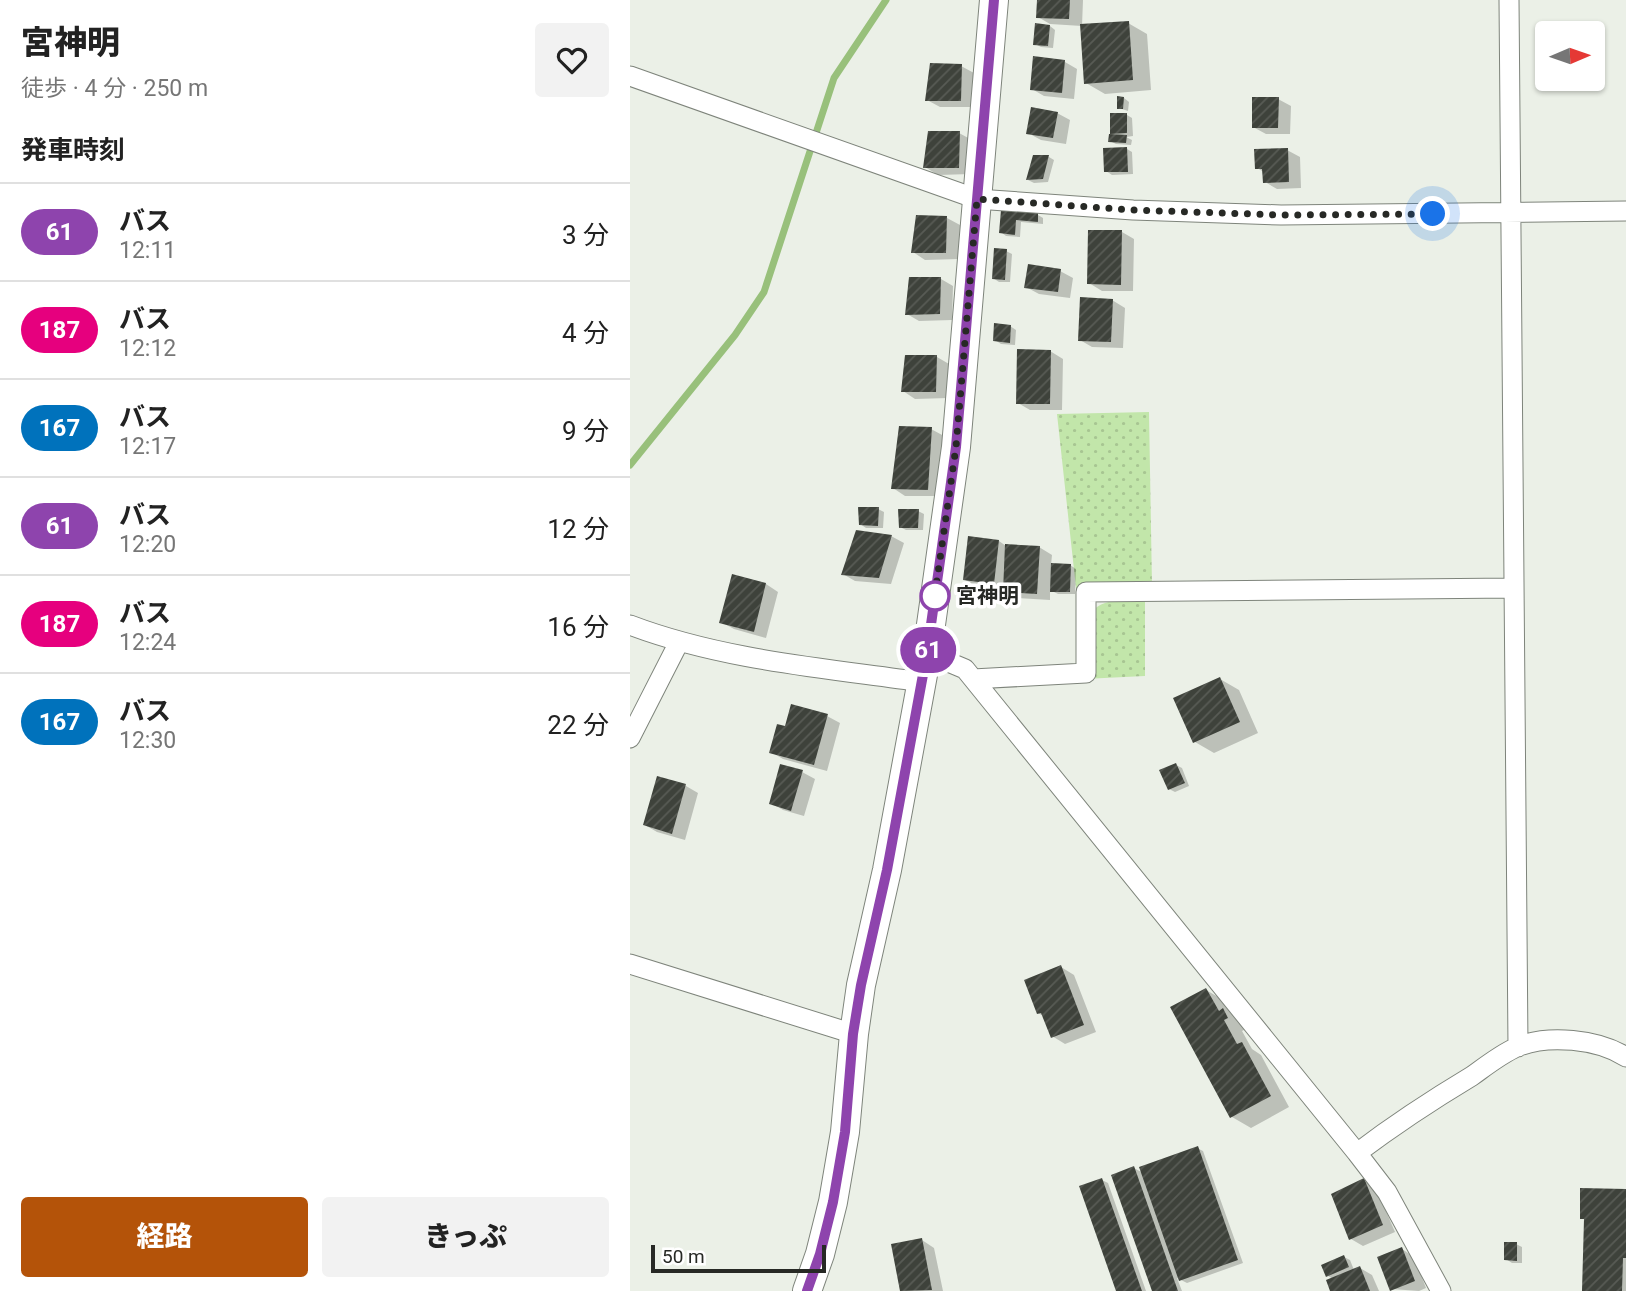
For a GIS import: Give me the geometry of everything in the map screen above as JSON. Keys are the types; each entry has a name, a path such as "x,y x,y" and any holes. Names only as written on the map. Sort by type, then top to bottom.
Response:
{"main road":[{"path":"807,1291 820,1254 833,1202 845,1132 853,1034 861,985 887,870 927,653 956,447 994,0"}],"street":[{"path":"1509,0 1518,1047"},
{"path":"630,76 977,199 1133,210 1281,215 1626,211"},
{"path":"973,679 1086,673 1086,592 1513,588"},
{"path":"630,625 679,642 745,656 922,682"},
{"path":"630,738 679,642"},
{"path":"927,653 965,669 1356,1153 1387,1192 1441,1291"},
{"path":"630,964 853,1034"},
{"path":"1356,1153 1396,1123 1518,1047 1542,1042 1583,1042 1600,1045 1626,1057"}],"green space":[{"path":"1149,412 1152,586 1076,588 1057,414"},
{"path":"1145,601 1145,676 1084,679 1091,613 1109,602"}],"building":[{"path":"1037,0 1070,0 1069,19 1036,18"},
{"path":"1129,21 1133,80 1084,84 1080,24"},
{"path":"1035,23 1050,25 1048,46 1033,45"},
{"path":"1033,56 1065,60 1062,93 1030,90"},
{"path":"930,63 962,64 961,101 925,101"},
{"path":"1117,96 1124,97 1123,109 1117,109"},
{"path":"1252,97 1279,97 1278,128 1252,128"},
{"path":"1031,107 1058,112 1053,138 1026,134"},
{"path":"1110,113 1127,113 1127,133 1110,134"},
{"path":"928,131 960,131 959,168 923,168"},
{"path":"1109,134 1127,135 1126,143 1108,142"},
{"path":"1127,147 1128,172 1104,172 1103,148"},
{"path":"1288,148 1289,182 1263,183 1262,169 1255,169 1254,149"},
{"path":"1033,155 1049,155 1043,179 1026,180"},
{"path":"1001,210 1038,213 1038,222 1016,220 1015,235 999,233"},
{"path":"916,215 947,216 946,253 911,253"},
{"path":"1088,230 1122,230 1121,285 1087,284"},
{"path":"994,248 1007,249 1005,280 992,279"},
{"path":"1028,264 1061,269 1058,292 1024,288"},
{"path":"909,277 941,277 940,314 905,315"},
{"path":"1080,297 1113,299 1111,342 1078,341"},
{"path":"994,323 1011,325 1010,343 993,341"},
{"path":"1017,349 1051,350 1050,404 1016,404"},
{"path":"905,355 937,355 936,392 901,392"},
{"path":"899,426 932,427 928,490 891,489"},
{"path":"858,507 879,507 878,526 859,525"},
{"path":"898,509 919,509 918,528 899,528"},
{"path":"856,530 892,535 879,578 841,575"},
{"path":"968,536 999,540 994,584 963,580"},
{"path":"1005,544 1040,546 1037,594 1003,592"},
{"path":"1051,563 1071,564 1070,592 1050,592"},
{"path":"732,574 766,583 754,632 719,623"},
{"path":"1220,677 1240,722 1193,743 1173,698"},
{"path":"791,704 828,714 814,765 769,753 777,724 785,726"},
{"path":"1176,763 1185,783 1168,790 1159,770"},
{"path":"780,764 803,770 791,811 769,804"},
{"path":"657,776 686,784 672,834 643,825"},
{"path":"1061,965 1084,1025 1051,1038 1041,1013 1037,1014 1024,980"},
{"path":"1206,988 1219,1011 1223,1008 1228,1018 1224,1020 1237,1044 1242,1042 1271,1096 1230,1118 1170,1007"},
{"path":"1198,1146 1238,1260 1179,1281 1139,1167"},
{"path":"1134,1166 1178,1291 1152,1291 1111,1175"},
{"path":"1102,1178 1142,1291 1116,1291 1079,1186"},
{"path":"1364,1178 1383,1225 1349,1240 1331,1194"},
{"path":"1580,1188 1626,1189 1626,1258 1623,1258 1622,1291 1582,1291 1584,1219 1580,1219"},
{"path":"922,1238 932,1290 900,1291 891,1244"},
{"path":"1504,1242 1517,1242 1517,1261 1504,1260"},
{"path":"1402,1247 1415,1281 1390,1291 1377,1257"},
{"path":"1344,1255 1349,1267 1326,1277 1321,1265"},
{"path":"1360,1266 1370,1291 1330,1291 1326,1280"}],"waterway":[{"path":"630,465 735,335 764,292 834,78 886,0"}],"bus line":[{"name":"61","path":"807,1291 820,1254 833,1202 845,1132 853,1034 861,985 887,870 927,653 956,447 994,0"}],"place":[{"name":"宮神明","path":"935,596"}],"route":[{"path":"935,596 934,601 956,447 977,199 1133,210 1281,215 1433,214"}]}
